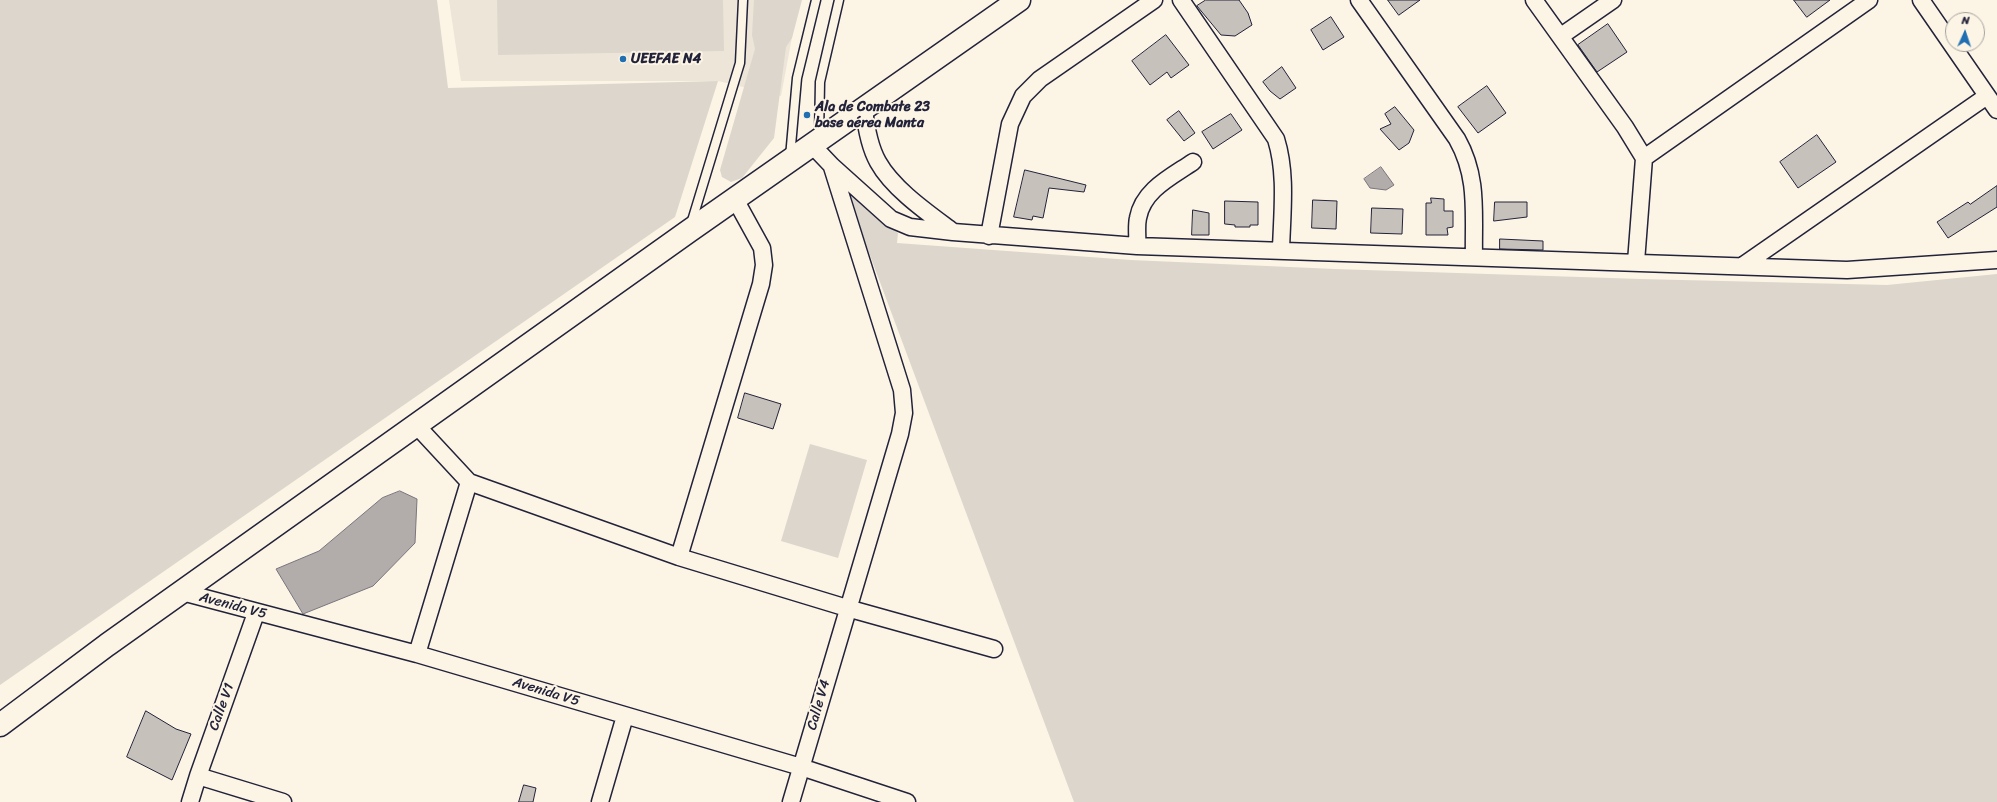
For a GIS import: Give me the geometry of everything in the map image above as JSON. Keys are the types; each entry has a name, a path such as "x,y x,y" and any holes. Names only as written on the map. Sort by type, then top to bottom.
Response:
{"street":[{"path":"0,725 107,645 417,426 689,231 1020,0"},
{"path":"989,236 1010,124 1023,96 1040,79 1154,0"},
{"path":"1181,0 1276,139 1281,156 1282,175 1281,250"},
{"path":"1359,0 1457,139 1465,153 1473,182 1474,257"},
{"path":"1534,0 1625,127 1644,158 1636,262"},
{"path":"1561,36 1614,0"},
{"path":"1644,158 1869,0"},
{"path":"1921,0 1997,110"},
{"path":"1742,266 1987,96"},
{"path":"864,109 867,134 878,162 902,190 926,212 953,232"},
{"path":"815,143 832,166 891,219 910,227 989,236 1137,246 1847,270 1997,260"},
{"path":"1137,246 1138,219 1142,203 1148,194 1193,162"},
{"name":"Calle V4","path":"791,802 847,608 900,434 904,413 902,390 832,166"},
{"path":"679,557 761,284 764,265 762,248 735,199"},
{"path":"417,426 469,482 679,557 847,608 994,649"},
{"path":"417,654 469,482"},
{"name":"Avenida V5","path":"182,592 256,613 417,654 801,767 907,802"},
{"name":"Calle V1","path":"190,802 256,613"},
{"path":"600,802 625,716"},
{"path":"198,776 283,802"}],"lane":[{"path":"689,231 740,63 743,0"},
{"path":"789,161 798,78 816,0"},
{"path":"815,143 820,82 839,0"}],"shaded area":[{"path":"0,0 437,0 448,88 718,81 675,217 0,685"},
{"name":"UEEFAE N4","path":"449,0 799,0 781,96 718,81 461,81"},
{"path":"497,0 723,0 724,51 498,55"},
{"path":"754,0 802,0 792,38 786,47 774,138 742,178 731,182 722,177 720,170 755,49 752,35"},
{"path":"1381,167 1394,185 1386,190 1370,188 1364,179"},
{"path":"850,192 867,210 898,233 897,243 1131,260 1335,269 1887,285 1997,274 1997,802 1074,802 865,242"},
{"path":"810,444 867,460 838,558 781,541"},
{"path":"400,491 417,499 415,543 373,586 303,614 276,569 319,551 382,498"}],"building":[{"path":"1206,0 1239,0 1248,13 1252,25 1235,36 1221,35 1197,6"},
{"path":"1388,0 1420,0 1399,15"},
{"path":"1794,0 1830,0 1807,17"},
{"path":"1331,17 1344,37 1323,50 1311,30"},
{"path":"1608,24 1627,52 1597,72 1578,45"},
{"path":"1166,35 1189,65 1171,78 1167,72 1150,85 1132,61"},
{"path":"1282,67 1296,88 1280,99 1270,91 1263,82"},
{"path":"1487,86 1506,113 1478,133 1458,107"},
{"path":"1395,107 1414,130 1409,143 1399,150 1380,129 1391,124 1385,114"},
{"path":"1179,111 1195,133 1184,141 1167,120"},
{"path":"1231,114 1242,130 1213,149 1202,132"},
{"path":"1817,135 1836,162 1798,188 1780,162"},
{"path":"1025,170 1086,185 1084,192 1049,188 1043,218 1033,216 1032,220 1014,217"},
{"path":"1997,186 1997,207 1948,238 1937,222 1968,202 1970,204"},
{"path":"1431,198 1444,199 1444,211 1453,211 1453,227 1447,228 1448,235 1426,235 1426,203 1431,203"},
{"path":"1313,200 1337,201 1336,229 1312,228"},
{"path":"1225,201 1258,202 1258,225 1250,225 1250,227 1235,227 1235,225 1225,224"},
{"path":"1495,202 1527,202 1527,217 1494,221"},
{"path":"1372,208 1403,209 1402,234 1371,233"},
{"path":"1193,210 1209,213 1209,235 1192,235"},
{"path":"1500,239 1543,241 1543,250 1500,249"},
{"path":"745,393 781,404 773,429 738,418"},
{"path":"146,711 176,729 191,734 172,780 127,757"},
{"path":"524,785 536,788 533,802 519,802"}],"place":[{"name":"UEEFAE N4","path":"623,59"},
{"name":"Ala de Combate 23 base aérea Manta","path":"807,115"}]}
